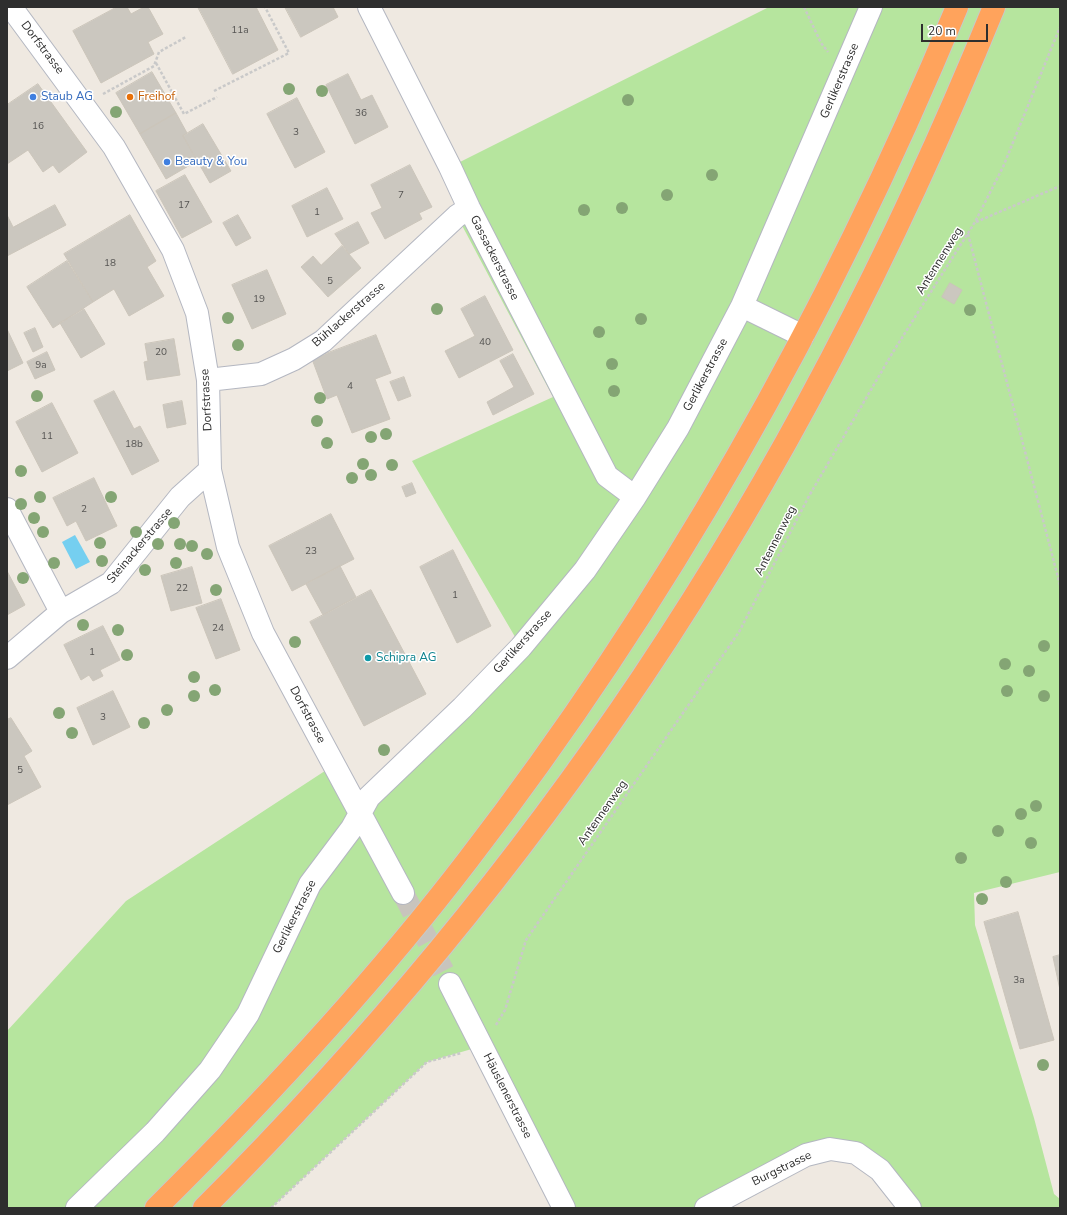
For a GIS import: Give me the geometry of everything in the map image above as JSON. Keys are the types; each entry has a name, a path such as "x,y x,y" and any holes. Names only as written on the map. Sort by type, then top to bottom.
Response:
{"highway":[{"path":"156,1208 270,1092 351,1002 430,909 504,814 576,714 656,594 738,456 804,336 862,219 905,126 957,7"},
{"path":"204,1208 307,1102 415,980 540,822 644,675 744,513 834,351 911,195 994,7"}],"street":[{"name":"Dorfstrasse","path":"11,7 114,147 173,250 197,314 208,380 210,470 228,547 263,633 360,814"},
{"name":"Gassackerstrasse","path":"369,7 450,167 469,208 606,476 635,497"},
{"name":"Gerlikerstrasse","path":"77,1208 155,1132 210,1070 248,1014 310,884 352,828 369,797 462,708 521,647 585,570 635,497 678,428 742,306 844,73 871,7"},
{"name":"Bühlackerstrasse","path":"208,380 262,374 294,359 323,341 457,216 469,208"},
{"path":"742,306 804,336"},
{"name":"Steinackerstrasse","path":"7,658 61,612 111,583 180,497 210,470"},
{"path":"7,509 61,612"},
{"path":"360,814 403,893"},
{"name":"Häuslenerstrasse","path":"450,984 564,1208"},
{"name":"Burgstrasse","path":"706,1208 806,1155 830,1149 856,1153 880,1170 910,1208"}],"path":[{"path":"214,91 289,52 265,7"},
{"path":"804,7 822,43 844,73"},
{"name":"Antennenweg","path":"482,1046 505,1010 526,940 740,632 809,496 893,352 975,222 1004,167 1060,27"},
{"path":"84,106 154,66 159,52 186,37"},
{"path":"156,62 184,114 217,97"},
{"path":"975,222 1060,186"},
{"path":"968,234 1060,585"},
{"path":"271,1208 427,1062 482,1046"}],"green space":[{"path":"769,7 1060,7 1060,872 974,893 975,925 1034,1118 1054,1194 1060,1199 1060,1208 910,1208 880,1170 830,1149 706,1208 564,1208 482,1046 427,1062 271,1208 7,1208 7,1031 126,901 334,765 359,814 521,647 412,461 553,397 457,216 450,167"}],"water":[{"path":"75,535 90,562 76,569 62,542"}],"building":[{"path":"117,7 127,7 131,14 144,7 148,7 163,34 148,42 154,54 101,83 73,31"},
{"path":"198,7 256,7 278,50 233,74"},
{"path":"285,7 333,7 338,17 301,37"},
{"path":"152,72 176,113 140,134 116,93"},
{"path":"348,74 361,100 372,95 388,127 355,144 326,85"},
{"path":"38,84 87,152 59,173 53,165 43,172 28,150 7,164 7,105"},
{"path":"297,98 325,152 295,168 267,114"},
{"path":"176,113 187,133 183,136 197,161 166,179 140,134"},
{"path":"203,124 231,171 210,183 183,136"},
{"path":"410,165 432,207 419,213 422,219 385,239 371,213 382,208 371,185"},
{"path":"185,175 212,222 182,238 156,191"},
{"path":"327,188 343,219 307,237 292,206"},
{"path":"55,205 66,225 7,256 7,215 13,227"},
{"path":"130,215 156,261 147,267 164,296 129,316 114,289 93,302 64,254"},
{"path":"238,215 251,238 236,246 223,223"},
{"path":"358,222 369,243 349,254 335,234"},
{"path":"342,246 361,268 328,297 301,267 313,256 321,265"},
{"path":"67,261 93,302 53,328 27,287"},
{"path":"267,270 286,314 252,329 232,285"},
{"path":"950,283 962,290 954,304 942,297"},
{"path":"485,296 513,350 459,378 445,351 475,336 461,309"},
{"path":"84,309 105,344 81,358 60,323"},
{"path":"35,328 43,347 33,352 24,333"},
{"path":"7,329 23,363 7,371"},
{"path":"376,335 391,373 375,379 390,419 352,433 337,395 327,399 312,359"},
{"path":"174,339 180,375 147,380 144,362 148,361 145,344"},
{"path":"47,352 55,370 35,379 27,362"},
{"path":"513,354 534,394 493,415 487,402 514,387 500,361"},
{"path":"404,377 411,396 398,401 390,382"},
{"path":"114,391 134,429 140,426 159,461 132,475 94,401"},
{"path":"182,401 186,424 167,428 163,405"},
{"path":"52,403 78,453 42,472 16,422"},
{"path":"94,478 117,526 86,541 76,521 67,526 53,498"},
{"path":"412,483 416,493 406,497 402,487"},
{"path":"331,514 354,559 292,591 269,546"},
{"path":"453,550 491,626 457,643 420,567"},
{"path":"340,566 356,597 323,615 306,584"},
{"path":"192,567 202,603 171,611 161,576"},
{"path":"7,571 25,605 7,615"},
{"name":"Schipra AG","path":"371,590 426,694 364,726 310,622"},
{"path":"221,599 240,650 216,659 196,608"},
{"path":"103,626 120,660 100,670 103,676 93,681 89,675 81,680 64,645"},
{"path":"113,691 130,727 93,745 77,708"},
{"path":"11,718 32,751 24,756 41,787 7,805 7,720"},
{"path":"1018,912 1054,1040 1020,1049 984,922"},
{"path":"1060,955 1060,990 1053,957"}],"tunnel":[{"path":"403,893 450,984"}],"place":[{"name":"Staub AG","path":"33,97"},
{"name":"Freihof","path":"130,97"},
{"name":"Beauty & You","path":"167,162"},
{"name":"Schipra AG","path":"368,658"}]}
